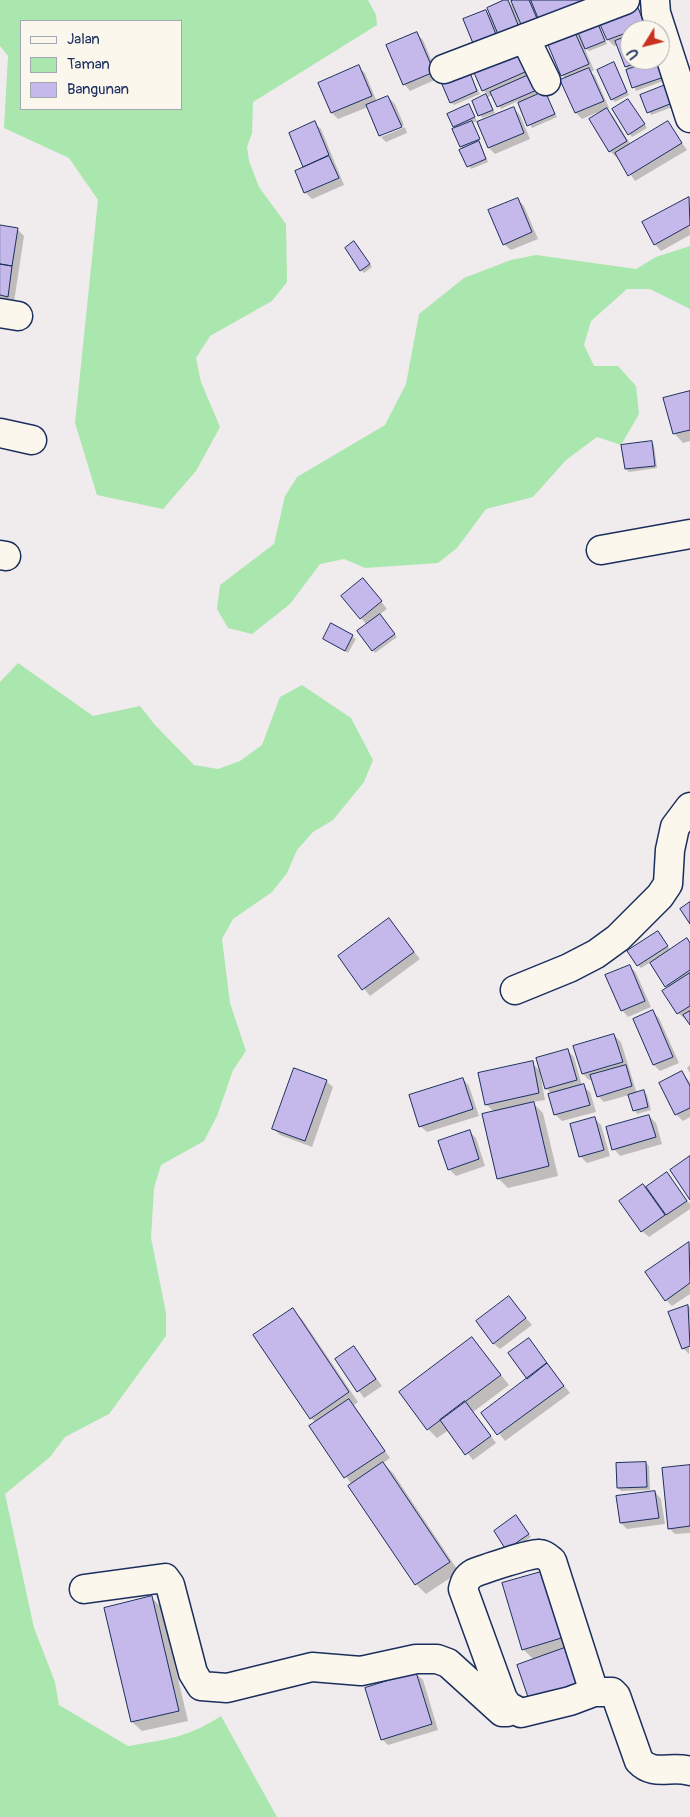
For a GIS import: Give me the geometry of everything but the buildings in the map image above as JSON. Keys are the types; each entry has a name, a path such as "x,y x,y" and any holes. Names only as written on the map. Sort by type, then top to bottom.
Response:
{"street":[{"path":"444,69 625,0"},
{"path":"655,0 656,13 690,118"},
{"path":"525,38 546,81"},
{"path":"0,433 32,440"},
{"path":"601,550 690,534"},
{"path":"515,990 569,968 596,954 618,938 660,896 668,884 670,850 675,827 690,807"},
{"path":"521,1713 508,1706 503,1699 463,1588 465,1580 474,1573 523,1556 536,1553 545,1555 552,1561 594,1692"},
{"path":"84,1589 165,1578 170,1585 193,1673 200,1686 227,1688 312,1667 361,1671 416,1659 437,1659 448,1663 502,1712 521,1713 605,1690 616,1696 639,1761 646,1768 653,1771 690,1772"}],"green space":[{"path":"0,0 368,0 376,15 377,25 253,102 252,133 247,147 249,161 259,187 286,224 287,282 272,301 210,336 196,358 201,382 220,427 196,471 163,509 97,495 75,423 98,200 69,158 4,128 8,56 0,46"},
{"path":"690,246 690,309 650,289 627,289 591,321 584,345 594,366 618,366 636,386 639,414 621,445 597,437 566,460 533,497 486,509 457,548 438,563 365,568 344,559 320,564 290,604 252,634 228,628 217,609 220,585 274,544 285,496 297,477 385,425 406,384 419,314 464,278 511,260 536,255 636,269 656,257"},
{"path":"18,663 93,716 140,706 155,725 194,765 218,769 240,761 262,745 280,697 302,685 351,718 373,760 364,782 333,820 313,832 297,850 287,873 272,892 233,919 222,939 230,1003 246,1051 233,1070 217,1116 204,1141 161,1165 154,1188 151,1238 166,1313 166,1336 109,1414 65,1437 50,1457 5,1494 34,1628 55,1682 59,1705 128,1746 187,1733 221,1716 277,1817 0,1817 0,682"}]}
